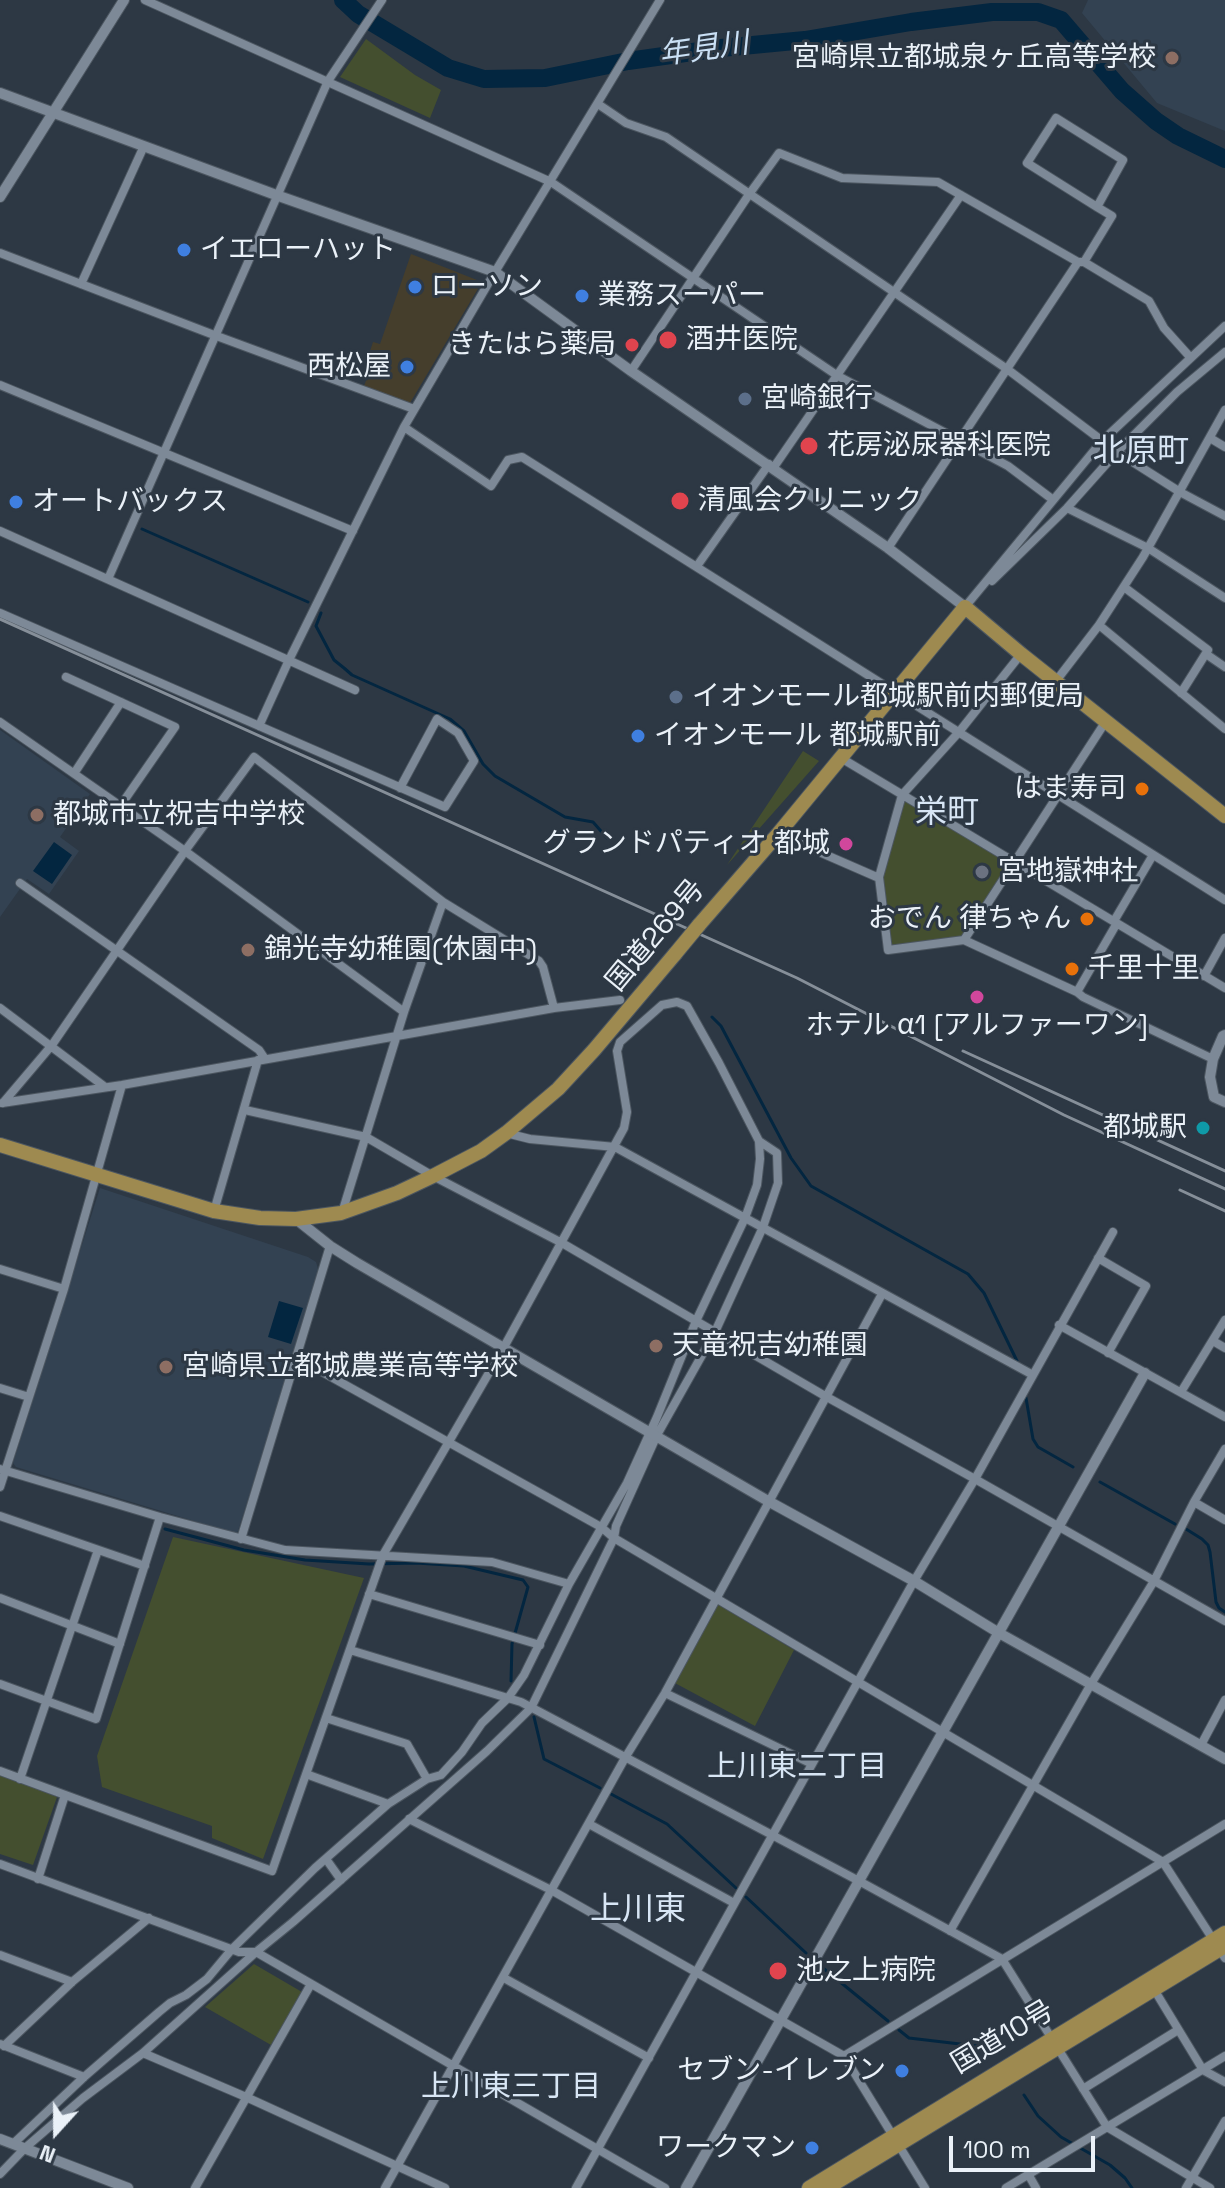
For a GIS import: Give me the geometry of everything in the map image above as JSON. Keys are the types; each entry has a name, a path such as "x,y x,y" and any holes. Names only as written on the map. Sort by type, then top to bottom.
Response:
{"highway":[{"path":"965,607 1225,816"},
{"name":"国道269号","path":"0,1145 214,1211 260,1218 296,1219 341,1213 397,1193 481,1151 558,1089 594,1050 965,607"},
{"name":"国道10号","path":"809,2188 1222,1945"},
{"name":"国道10号","path":"827,2188 895,2140"}],"street":[{"path":"0,197 124,0"},
{"path":"145,0 551,182 838,376 1008,466 1052,499"},
{"path":"259,726 404,427 660,0"},
{"path":"108,579 328,81 379,3"},
{"path":"0,93 495,272 631,371 888,548 965,607"},
{"path":"598,104 626,123 666,137 1007,369 1117,452 1225,516"},
{"path":"888,548 1112,216 1097,207 1027,163 1056,118 1123,160 1097,207"},
{"path":"81,284 144,146"},
{"path":"631,371 779,153 842,178 938,182 1149,301 1164,328 1190,357"},
{"path":"697,566 838,376 961,195"},
{"path":"0,253 414,409"},
{"path":"965,607 1102,441 1225,326"},
{"path":"965,607 1067,508 1177,392 1225,352"},
{"path":"0,385 353,531"},
{"path":"1056,681 1124,587 1225,410"},
{"path":"404,427 491,486 508,460 522,457 1225,900"},
{"path":"1210,438 1225,447"},
{"path":"1067,508 1148,548 1225,598"},
{"path":"0,531 355,690"},
{"path":"1124,587 1208,650 1181,693"},
{"path":"0,613 400,788 445,807 474,761 458,733 437,719 400,788"},
{"path":"1099,625 1225,729"},
{"path":"1021,654 959,732 902,795 879,878 888,950 964,940 1213,1059"},
{"path":"1206,654 1225,667"},
{"path":"66,677 175,727 121,805"},
{"path":"75,772 121,702"},
{"path":"964,940 1106,721"},
{"path":"0,722 121,805 404,1012"},
{"path":"2,1103 52,1045 185,851 254,757 443,902 539,961 554,1008"},
{"path":"841,758 1225,988"},
{"path":"778,834 879,878"},
{"path":"1077,992 1153,855"},
{"path":"20,883 259,1050 262,1060 214,1211"},
{"path":"341,1213 404,1012 443,902"},
{"path":"1204,976 1225,938"},
{"path":"2,1103 122,1085 554,1008 620,1000"},
{"path":"0,1771 272,1871 383,1555 504,1347 624,1128 627,1112 617,1051 620,1042 643,1017 662,1005 677,1002 687,1006 759,1141 757,1185 745,1218 696,1321 614,1538 531,1708 341,1880 143,2053 83,2098 25,2148 0,2174"},
{"path":"0,1008 105,1087"},
{"path":"1224,1034 1213,1059 1210,1077 1214,1097 1225,1102"},
{"path":"0,1487 64,1289 122,1085"},
{"path":"245,1110 366,1137 433,1176 562,1243 825,1396 1225,1621"},
{"path":"506,1133 530,1139 615,1147 1033,1375"},
{"path":"13,2144 84,2077 170,2003 207,1979 232,1949 388,1804 427,1779 441,1775 482,1723 508,1698 524,1675 569,1584 653,1433 715,1332 763,1227 775,1194 778,1164 777,1153 759,1141"},
{"path":"296,1219 330,1246 768,1501 1225,1759"},
{"path":"576,2188 914,1581 975,1479 1113,1232"},
{"path":"241,1539 330,1246"},
{"path":"1098,1258 1146,1286 1108,1353"},
{"path":"0,1269 64,1289"},
{"path":"385,2188 625,1758 665,1693 882,1294"},
{"path":"1181,1392 1225,1320"},
{"path":"1059,1325 1225,1417"},
{"path":"1213,1341 1225,1348"},
{"path":"297,1358 601,1527 614,1538 1163,1862 1222,1945"},
{"path":"686,2188 1145,1373"},
{"path":"0,1388 29,1397"},
{"path":"950,1931 1091,1684 1154,1581 1225,1449"},
{"path":"3,1470 285,1550 492,1562 569,1584"},
{"path":"1194,1502 1225,1520"},
{"path":"0,1516 145,1566"},
{"path":"0,1684 96,1719 160,1517"},
{"path":"20,1779 98,1550"},
{"path":"369,1594 540,1645"},
{"path":"0,1598 120,1644"},
{"path":"350,1650 521,1702 1002,1959 1107,2127 1210,2188"},
{"path":"665,1693 812,1764"},
{"path":"1201,1745 1225,1700"},
{"path":"326,1718 407,1744 427,1779"},
{"path":"306,1774 388,1804"},
{"path":"38,1879 65,1795"},
{"path":"409,1819 551,1890 844,2056 925,2188"},
{"path":"589,1824 734,1903"},
{"path":"844,2056 1225,1824"},
{"path":"326,1859 341,1880"},
{"path":"0,1864 239,1952 256,1952 665,2188"},
{"path":"84,2077 2,2045 149,1918"},
{"path":"0,1955 72,1982"},
{"path":"504,1978 649,2058"},
{"path":"195,2188 311,1984"},
{"path":"1151,1985 1203,2070 1225,2082"},
{"path":"1083,2089 1178,2030"},
{"path":"143,2053 445,2188"},
{"path":"1006,2188 1225,2056"},
{"path":"1186,2188 1225,2121"},
{"path":"0,2139 128,2188"},
{"path":"1028,2174 1036,2188"}],"shaded area":[{"name":"宮崎県立都城泉ヶ丘高等学校","path":"1088,0 1225,0 1225,131 1157,103 1082,13"},
{"path":"411,254 482,282 410,403 364,386 374,359 368,357 373,342 380,344"},
{"name":"都城市立祝吉中学校","path":"0,730 90,794 60,837 79,851 49,894 27,879 0,917"},
{"name":"宮崎県立都城農業高等学校","path":"100,1188 316,1262 319,1272 237,1534 16,1467 13,1463"}],"green space":[{"path":"366,39 441,90 430,118 340,77"},
{"path":"803,751 819,761 727,865"},
{"path":"902,795 1015,862 964,940 888,950 879,877"},
{"path":"173,1537 364,1578 263,1859 212,1838 212,1826 102,1787 97,1756"},
{"path":"717,1604 794,1650 755,1726 673,1682"},
{"path":"0,1774 57,1797 33,1865 0,1854"},
{"path":"254,1964 302,1992 271,2045 205,2007"}],"water":[{"path":"54,842 72,855 52,884 33,871"},
{"path":"279,1301 303,1308 291,1344 268,1337"}],"waterway":[{"name":"年見川","path":"343,0 358,14 448,68 484,79 545,78 628,61 805,40 911,22 992,12 1038,12 1061,20 1122,91 1156,121 1178,136 1225,159"},
{"path":"142,529 308,602"},
{"path":"321,613 316,626 334,660 352,675 450,719 464,731 483,764 495,776 565,817 593,822 607,838"},
{"path":"712,1017 721,1026 791,1158 811,1186 968,1274 984,1293 1017,1361"},
{"path":"1026,1398 1033,1439 1038,1447 1073,1467"},
{"path":"1100,1482 1175,1524"},
{"path":"165,1529 244,1550 305,1560 464,1566 523,1580 528,1587 512,1644 511,1681"},
{"path":"1186,1529 1208,1545 1216,1602 1225,1612"},
{"path":"534,1717 544,1759 600,1788"},
{"path":"611,1794 667,1824 736,1888"},
{"path":"746,1897 806,1953"},
{"path":"823,1968 888,2021"},
{"path":"899,2030 909,2038 994,2048"},
{"path":"1024,2095 1038,2116 1061,2137 1110,2165 1132,2188"}],"railway":[{"path":"0,619 797,978 1064,1115 1225,1189"},
{"path":"963,1051 1225,1171"},
{"path":"1180,1190 1225,1211"}],"place":[{"name":"宮崎県立都城泉ヶ丘高等学校","path":"1172,58"},
{"name":"イエローハット","path":"184,250"},
{"name":"ローソン","path":"415,287"},
{"name":"業務スーパー","path":"582,296"},
{"name":"酒井医院","path":"668,340"},
{"name":"きたはら薬局","path":"632,345"},
{"name":"西松屋","path":"407,367"},
{"name":"宮崎銀行","path":"745,399"},
{"name":"花房泌尿器科医院","path":"809,446"},
{"name":"清風会クリニック","path":"680,501"},
{"name":"オートバックス","path":"16,502"},
{"name":"イオンモール都城駅前内郵便局","path":"676,697"},
{"name":"イオンモール 都城駅前","path":"638,736"},
{"name":"はま寿司","path":"1142,789"},
{"name":"都城市立祝吉中学校","path":"37,815"},
{"name":"グランドパティオ 都城","path":"846,844"},
{"name":"宮地嶽神社","path":"982,872"},
{"name":"おでん 律ちゃん","path":"1087,919"},
{"name":"錦光寺幼稚園(休園中)","path":"248,950"},
{"name":"千里十里","path":"1072,969"},
{"name":"ホテル α1 [アルファーワン]","path":"977,997"},
{"name":"都城駅","path":"1203,1128"},
{"name":"天竜祝吉幼稚園","path":"656,1346"},
{"name":"宮崎県立都城農業高等学校","path":"166,1367"},
{"name":"池之上病院","path":"778,1971"},
{"name":"セブン-イレブン","path":"902,2071"},
{"name":"ワークマン","path":"812,2148"}],"district":[{"name":"北原町","path":"1141,452"},
{"name":"栄町","path":"947,813"},
{"name":"上川東二丁目","path":"797,1768"},
{"name":"上川東","path":"638,1910"},
{"name":"上川東三丁目","path":"511,2088"}]}
